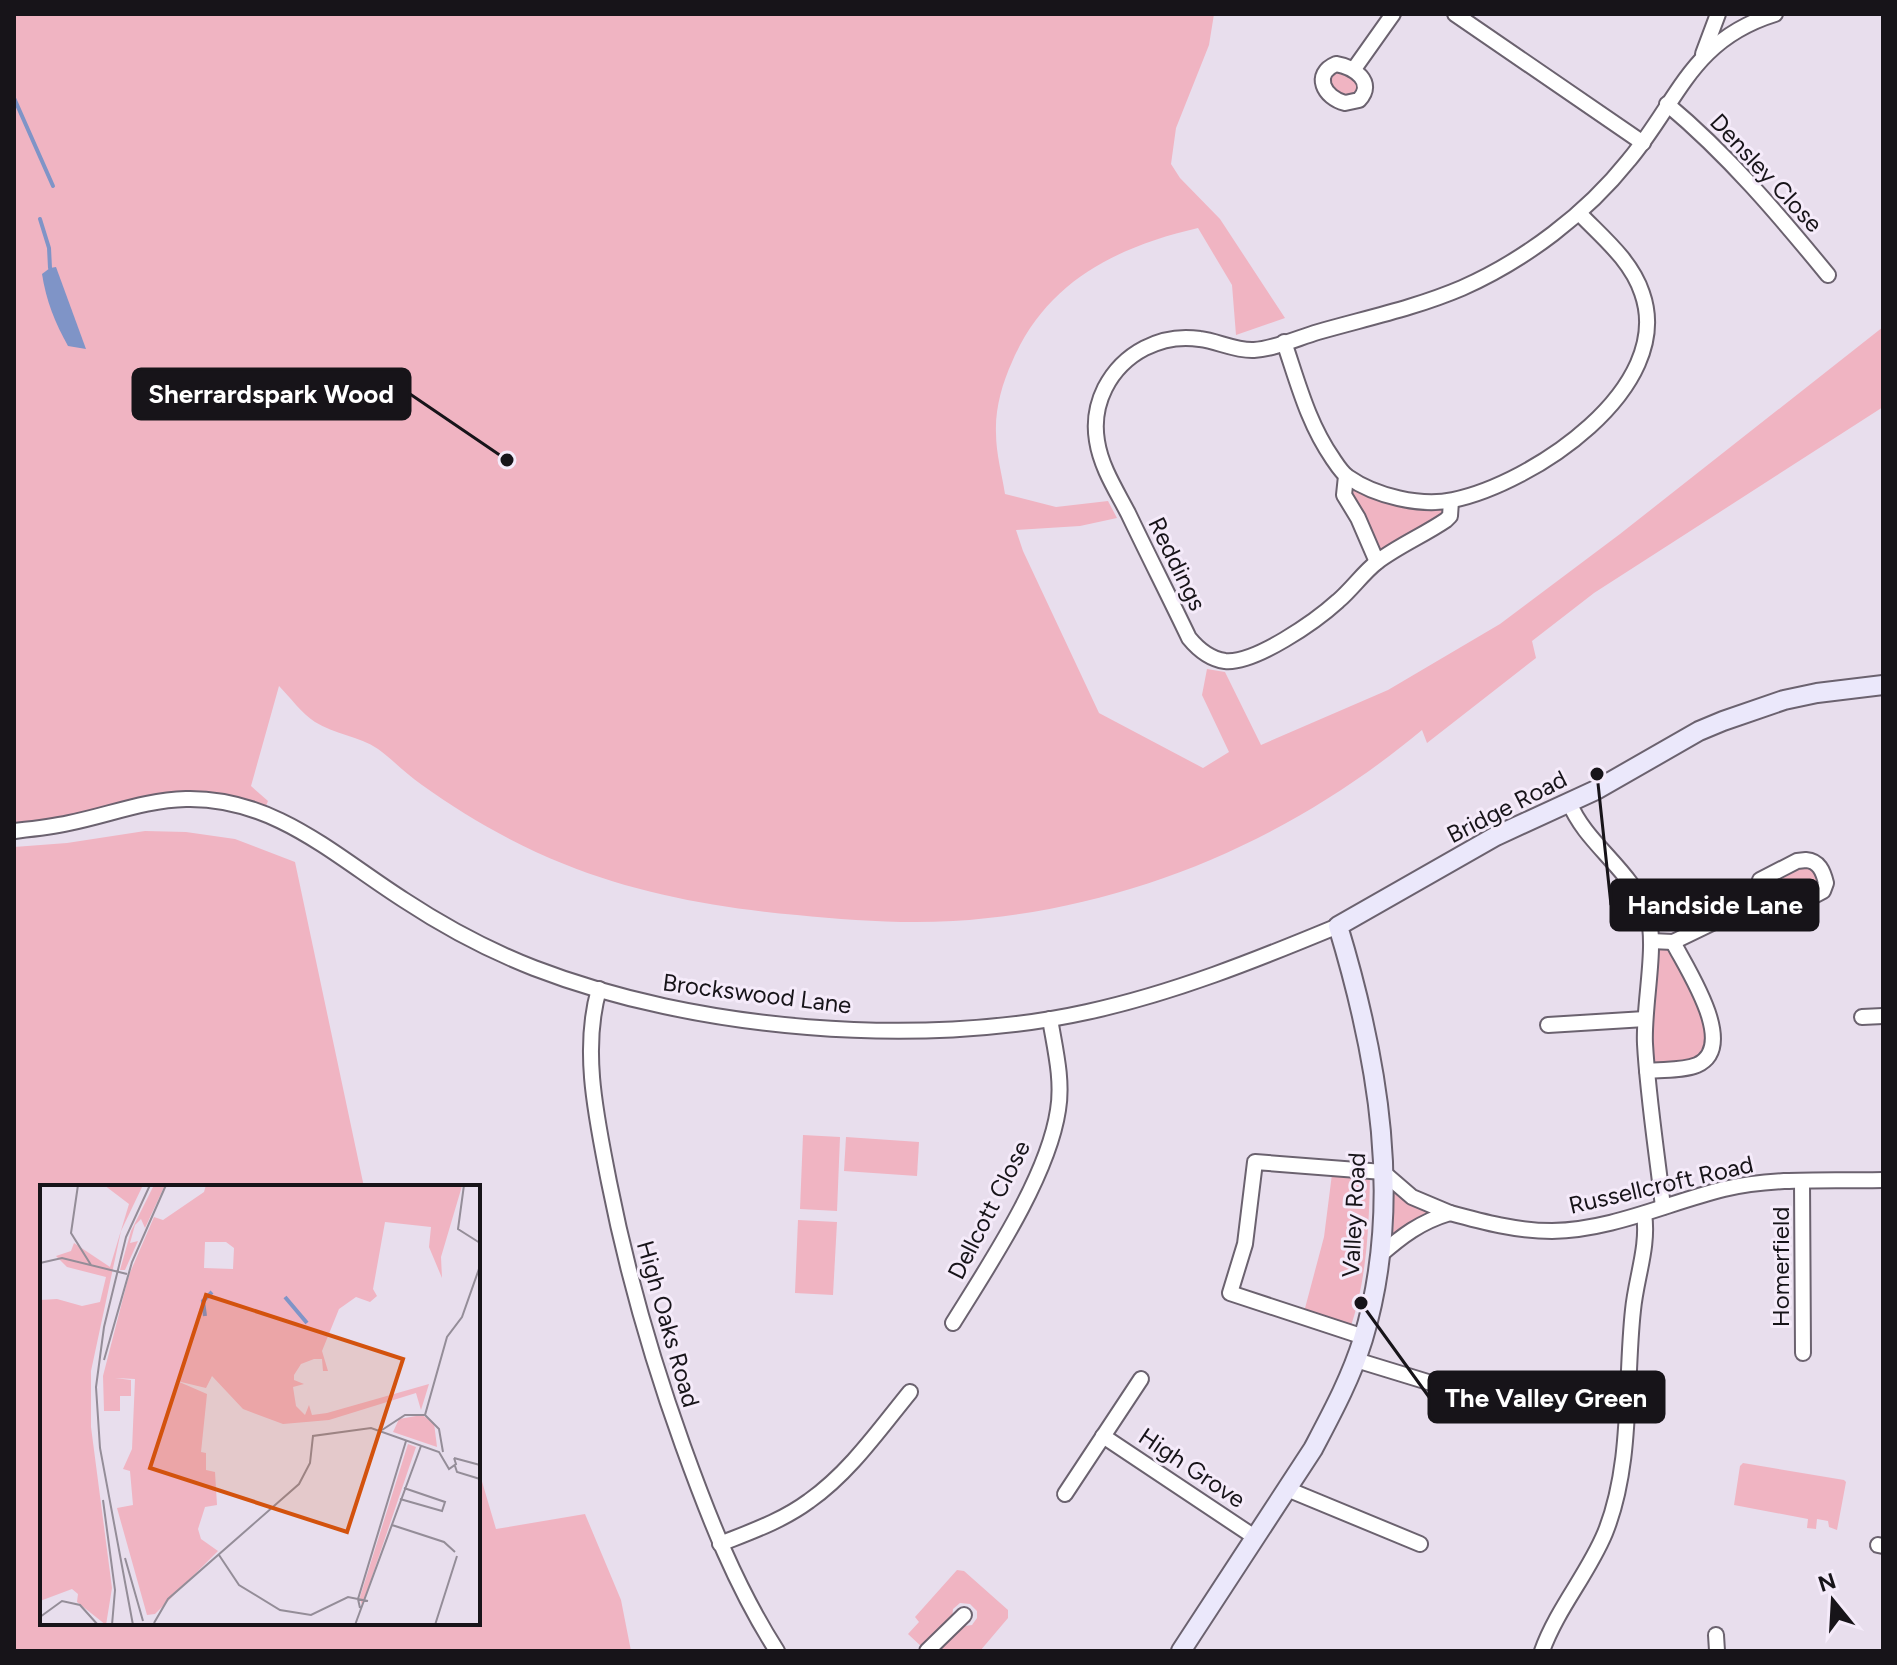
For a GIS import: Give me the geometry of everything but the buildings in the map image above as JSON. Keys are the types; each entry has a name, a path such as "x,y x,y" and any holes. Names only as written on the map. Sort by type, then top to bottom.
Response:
{"main road":[{"name":"Bridge Road","path":"1338,926 1496,836 1632,771 1699,731 1734,717 1817,693 1883,685"},
{"name":"Valley Road","path":"1181,1651 1256,1538 1331,1416 1356,1360 1374,1296 1383,1172 1372,1054 1362,1007 1338,926"}],"street":[{"path":"1354,69 1393,14"},
{"path":"1455,14 1643,143"},
{"path":"1703,55 1718,14"},
{"path":"1703,55 1742,28 1775,14"},
{"name":"Reddings","path":"1451,501 1450,516 1446,520 1377,562 1338,602 1291,636 1247,657 1230,661 1216,659 1203,652 1189,638 1106,470 1097,441 1098,409 1105,388 1128,358 1142,349 1174,339 1201,339 1253,350 1389,314 1464,287 1503,267 1579,213 1614,178 1643,143 1703,55"},
{"name":"Densley Close","path":"1667,104 1707,137 1746,177 1828,275"},
{"path":"1284,342 1310,420 1346,476 1396,497 1431,502 1451,501 1484,491 1545,458 1600,419 1615,402 1643,352 1646,309 1642,292 1621,257 1579,213"},
{"path":"1346,476 1344,495 1377,562"},
{"name":"Brockswood Lane","path":"14,831 68,824 150,802 188,799 254,810 315,838 450,930 536,969 599,989 685,1010 779,1024 925,1029 996,1026 1050,1019 1123,1004 1201,980 1338,926"},
{"path":"1569,802 1580,823 1624,872 1642,902 1651,927 1645,1019 1647,1071 1663,1207"},
{"path":"1797,861 1814,861 1825,877 1826,888 1823,891 1787,910 1777,909 1762,899 1757,885 1760,880 1797,861"},
{"path":"1651,941 1673,942 1762,899"},
{"path":"1647,1071 1689,1067 1707,1059 1712,1052 1713,1032 1706,1010 1698,988 1673,942"},
{"name":"High Oaks Road","path":"599,989 591,1032 594,1093 620,1239 662,1388 720,1544 737,1582 777,1651"},
{"path":"1862,1017 1883,1016"},
{"name":"Dellcott Close","path":"953,1323 1031,1189 1053,1133 1059,1087 1050,1019"},
{"path":"1548,1025 1645,1019"},
{"path":"1364,1337 1230,1293 1245,1244 1255,1162 1383,1172"},
{"name":"Russellcroft Road","path":"1383,1172 1412,1197 1450,1213 1492,1224 1552,1231 1582,1228 1644,1214 1725,1189 1802,1181 1883,1180"},
{"name":"Homerfield","path":"1802,1181 1803,1353"},
{"path":"1379,1256 1417,1225 1450,1213"},
{"path":"1542,1651 1553,1626 1592,1562 1615,1498 1623,1457 1633,1306 1645,1239 1644,1214"},
{"path":"1356,1360 1441,1386"},
{"name":"High Grove","path":"1065,1494 1141,1379"},
{"path":"720,1544 792,1512 823,1491 857,1456 910,1392"},
{"name":"High Grove","path":"1103,1436 1256,1538"},
{"path":"1287,1489 1420,1544"},
{"path":"927,1651 964,1615"},
{"path":"1716,1635 1717,1651"}],"shaded area":[{"path":"14,14 1214,14 1209,45 1176,128 1171,164 1180,178 1220,219 1285,318 1236,335 1232,285 1198,228 1139,246 1087,272 1064,289 1044,310 1026,334 1008,370 996,424 1005,494 1056,507 1108,501 1117,518 1080,526 1016,530 1099,713 1203,768 1229,752 1202,695 1207,669 1225,672 1261,745 1388,690 1500,624 1620,534 1883,327 1883,407 1594,593 1532,641 1536,658 1427,743 1422,730 1371,770 1317,805 1203,863 1143,885 1081,902 1018,914 953,921 894,922 708,904 621,884 564,864 490,829 422,785 378,749 315,722 279,686 251,786 268,801 266,806 223,796 14,828"},
{"path":"1342,68 1361,85 1359,95 1334,96 1326,77"},
{"path":"1355,487 1443,508 1446,514 1381,551 1351,493"},
{"path":"145,831 186,832 235,839 295,862 364,1185 40,1185 40,1625 480,1625 480,1475 496,1529 585,1514 621,1600 631,1651 14,1651 14,847 67,843"},
{"path":"1800,865 1816,867 1821,889 1785,905 1765,897 1764,883"},
{"path":"1669,949 1696,991 1711,1043 1695,1063 1655,1064 1650,1053 1657,951"},
{"path":"803,1135 840,1137 837,1211 800,1209"},
{"path":"846,1137 919,1142 917,1176 844,1171"},
{"path":"1332,1174 1370,1175 1364,1272 1350,1329 1304,1312 1324,1237"},
{"path":"1394,1191 1428,1211 1427,1215 1411,1222 1393,1236"},
{"path":"798,1220 837,1222 833,1295 795,1293"},
{"path":"1743,1463 1844,1480 1837,1530 1829,1527 1828,1521 1817,1519 1816,1529 1807,1528 1808,1519 1734,1505"},
{"path":"957,1570 964,1571 1008,1610 1008,1618 980,1651 935,1651 958,1627 972,1625 977,1618 977,1611 970,1604 960,1603 953,1609 952,1619 923,1648 908,1634 919,1622 915,1617"}],"water":[{"path":"56,267 86,349 68,346 52,311 42,274"}],"waterway":[{"path":"14,98 53,186"},
{"path":"40,219 49,248 50,268"}],"place":[{"name":"Sherrardspark Wood","path":"507,460"},
{"name":"Handside Lane","path":"1597,774"},
{"name":"The Valley Green","path":"1361,1303"}]}
